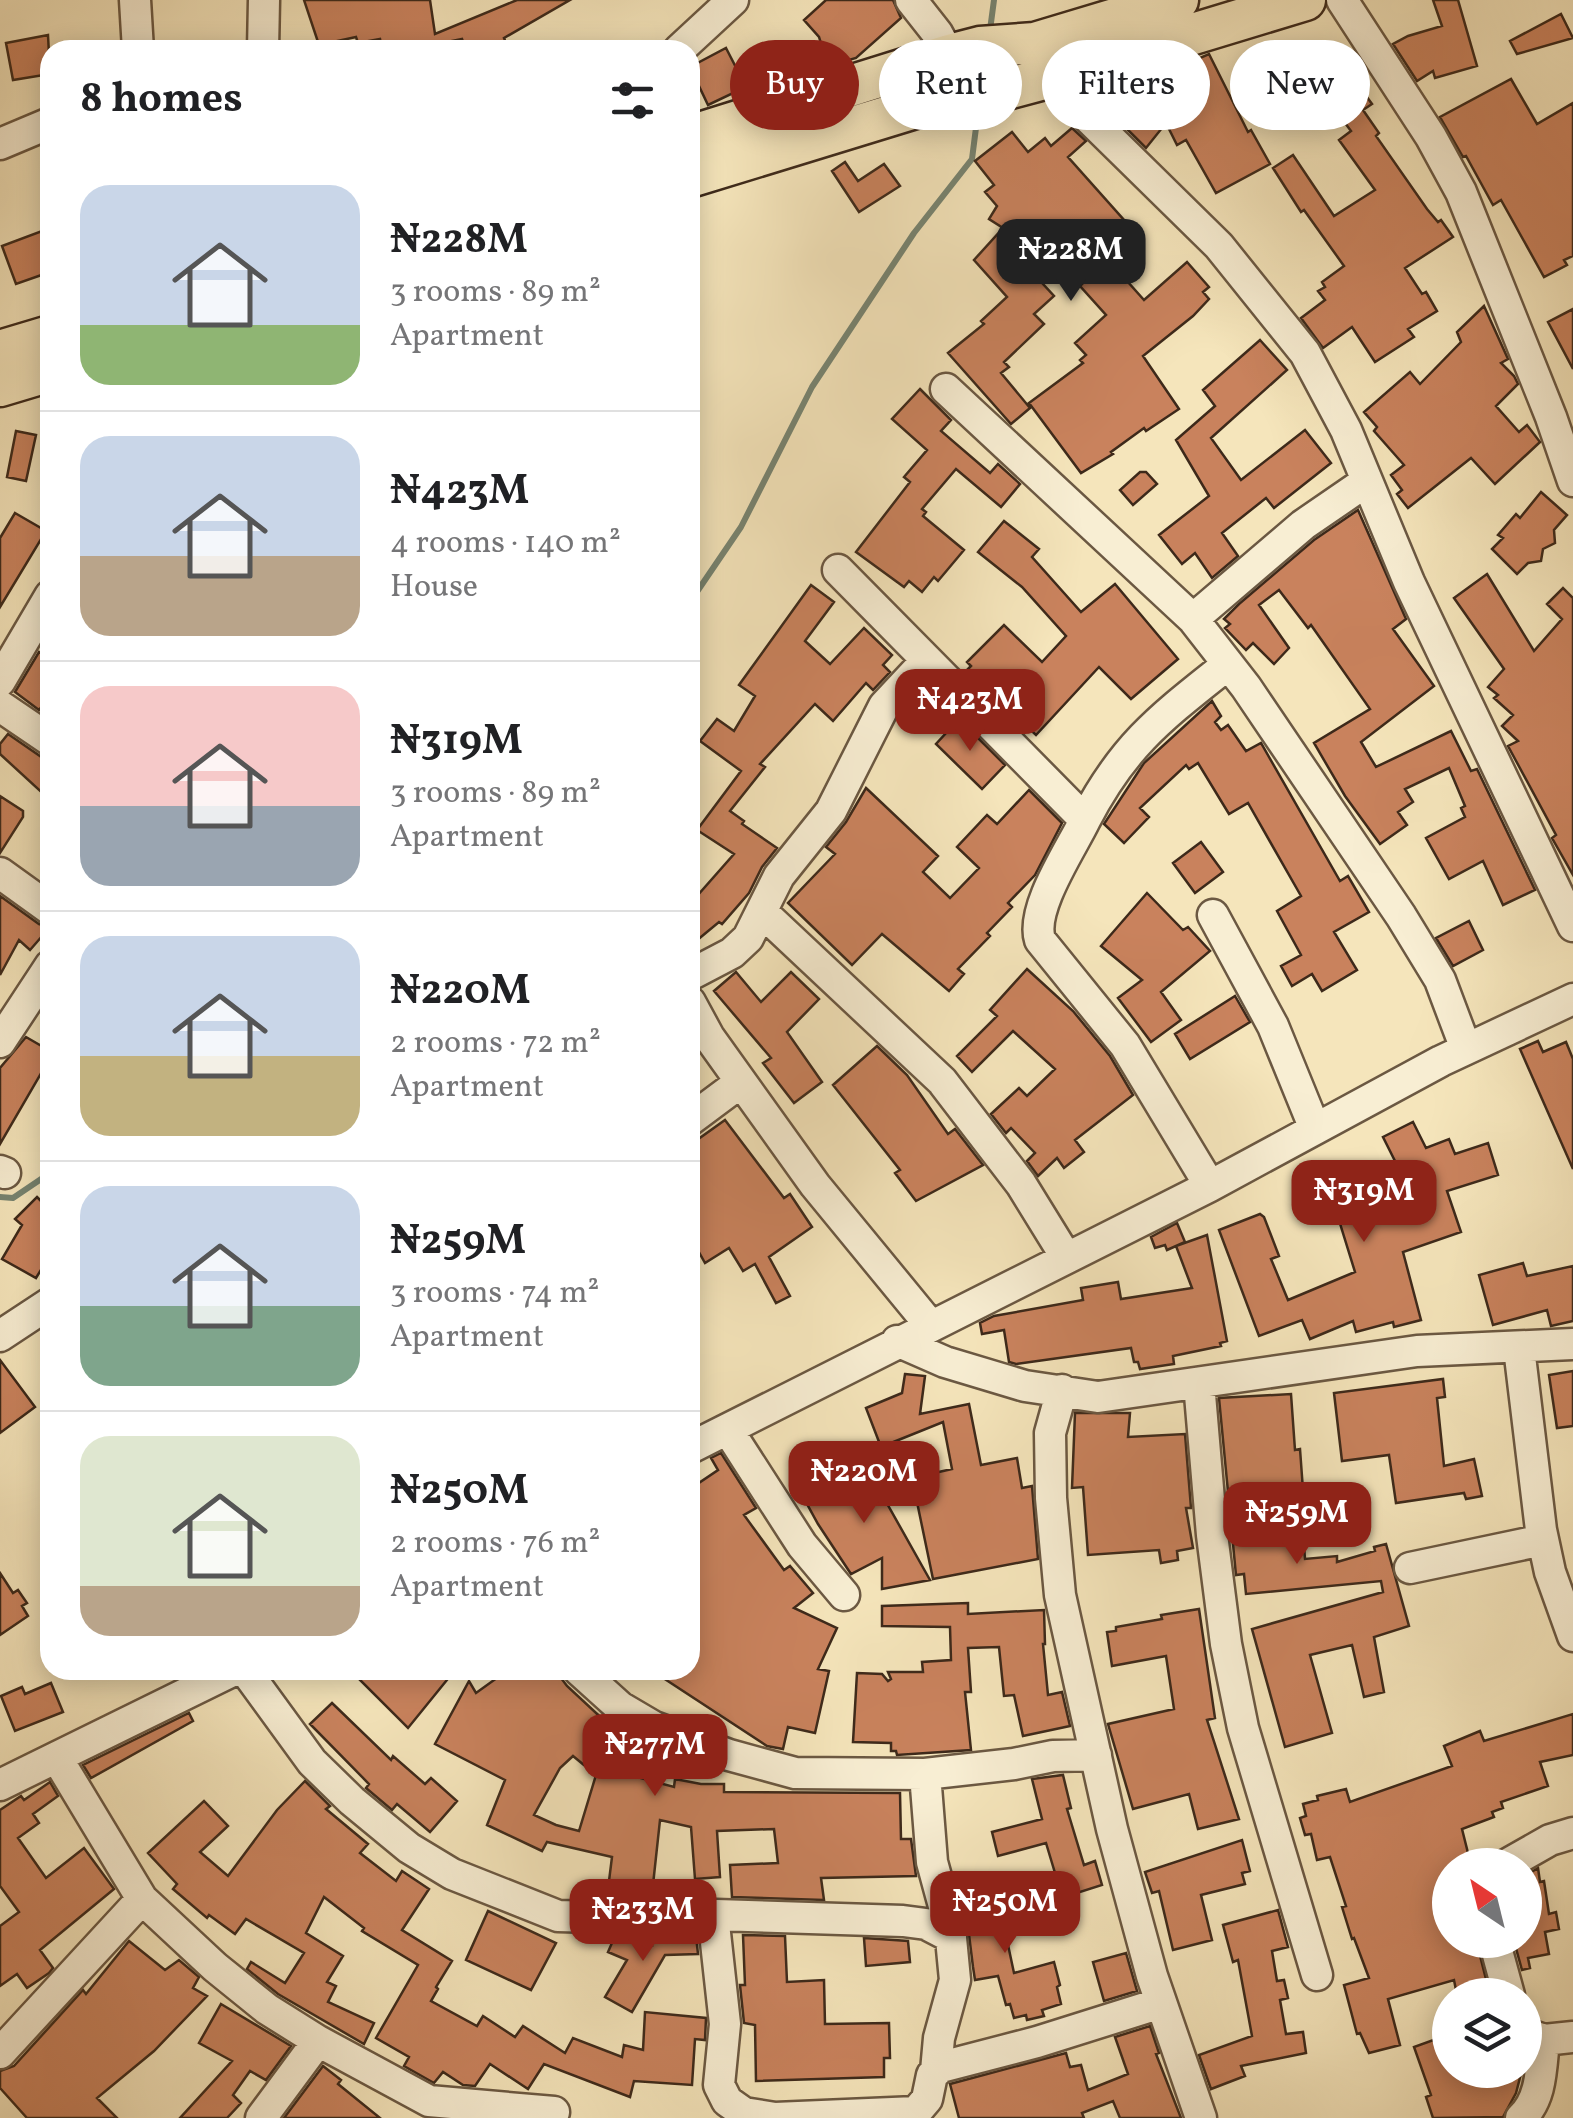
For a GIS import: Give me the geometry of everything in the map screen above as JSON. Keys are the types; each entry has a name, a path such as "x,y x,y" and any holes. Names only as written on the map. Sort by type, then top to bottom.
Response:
{"main road":[{"path":"1087,40 1178,0"},
{"path":"1129,40 1304,0"},
{"path":"1022,58 1042,60"},
{"path":"700,174 925,105 992,93 1042,60"},
{"path":"700,133 879,77"},
{"path":"0,351 40,339"},
{"path":"0,386 40,374"}],"street":[{"path":"135,0 137,40"},
{"path":"263,40 264,0"},
{"path":"690,40 733,0"},
{"path":"911,0 937,33 948,40"},
{"path":"1342,0 1431,137 1461,192 1573,482"},
{"path":"0,144 40,128"},
{"path":"1109,130 1219,246 1305,353 1346,430 1426,618 1573,926"},
{"path":"946,388 1194,618 1256,701 1430,964 1466,1049"},
{"path":"1194,618 1303,524 1367,481"},
{"path":"838,570 1086,820"},
{"path":"0,681 40,613"},
{"path":"700,970 732,954 748,938 779,876 831,811 884,706 927,660"},
{"path":"1210,1186 1124,1045 1036,930 1040,910 1106,780 1127,751 1161,718 1227,665"},
{"path":"0,706 40,733"},
{"path":"0,873 40,902"},
{"path":"762,912 942,1081 1021,1184 1066,1258"},
{"path":"1213,915 1274,1026 1315,1129"},
{"path":"0,1042 40,981"},
{"path":"700,1443 1210,1186 1466,1049 1573,1000"},
{"path":"700,1021 857,1240 930,1325"},
{"path":"700,1113 741,1082"},
{"path":"0,1336 40,1309"},
{"path":"897,1341 945,1362 1025,1386 1098,1397 1417,1351 1573,1344"},
{"path":"1519,1348 1543,1540 1573,1636"},
{"path":"1199,1383 1226,1644 1243,1728 1317,1975"},
{"path":"1062,1390 1050,1433 1060,1595 1117,1848 1161,2003 1201,2118"},
{"path":"728,1430 791,1529 844,1595"},
{"path":"1410,1568 1543,1540"},
{"path":"0,1785 214,1680"},
{"path":"252,1680 312,1762 352,1802 408,1848 452,1874 558,1916 713,1915 914,1922 952,1938"},
{"path":"589,1680 608,1698 654,1727 730,1755 795,1773 925,1774 1053,1756 1096,1755"},
{"path":"57,1758 142,1900 214,1968 267,2009 318,2042 429,2100 554,2112"},
{"path":"925,1774 932,1862 952,1938 955,1980 939,2038 936,2071"},
{"path":"1536,1848 1573,1833"},
{"path":"0,2053 142,1900"},
{"path":"713,1915 725,2024 719,2084 727,2100 744,2113 775,2118 876,2117 921,2109 928,2100 928,2082 942,2066 1037,2042 1161,2003"},
{"path":"1521,2118 1534,2102 1547,2036"},
{"path":"261,2118 318,2042"}],"building":[{"path":"304,0 430,0 435,34 517,0 570,0 505,40 317,40"},
{"path":"826,0 893,0 901,18 859,55 859,40 820,40 804,20"},
{"path":"1433,0 1458,0 1477,66 1435,78 1433,71 1417,81 1393,44 1442,26"},
{"path":"1561,14 1573,38 1517,54 1510,41"},
{"path":"48,35 48,40 40,40 40,76 13,80 6,43"},
{"path":"726,48 730,56 730,95 708,105 700,88 700,62"},
{"path":"1210,56 1230,96 1230,130 1251,130 1270,164 1216,193 1186,140 1177,145 1170,130 1210,130"},
{"path":"1511,79 1537,124 1573,103 1573,256 1564,260 1567,265 1544,277 1501,200 1493,205 1440,117"},
{"path":"1370,120 1379,133 1376,136 1427,209 1453,237 1405,268 1437,311 1408,329 1414,337 1375,362 1352,327 1323,348 1301,318 1325,300 1318,291 1325,287 1322,282 1344,266 1304,210 1301,212 1273,168 1293,155 1334,216 1375,190 1339,140 1351,131 1370,130"},
{"path":"1070,130 1086,141 1068,157 1124,220 1095,245 1144,300 1187,262 1209,287 1203,292 1209,299 1193,316 1143,356 1179,409 1146,431 1144,428 1113,454 1081,473 1029,403 1083,363 1080,360 1086,355 1075,343 1106,315 1080,286 1095,271 1065,238 1032,272 1054,296 1034,314 1044,324 1004,362 1009,367 1001,373 1030,408 1011,424 948,353 984,324 981,321 1007,297 974,260 1003,228 989,219 997,206 985,192 994,185 975,161 1012,132 1028,152 1045,138 1051,146"},
{"path":"1128,130 1160,130 1146,148"},
{"path":"845,162 858,181 884,164 900,186 859,212 832,171"},
{"path":"40,232 40,276 16,284 2,246"},
{"path":"1484,306 1508,359 1501,363 1518,384 1496,406 1519,432 1527,425 1540,442 1495,484 1471,458 1408,508 1397,494 1402,490 1391,475 1404,465 1374,431 1377,427 1364,412 1410,372 1420,384 1461,342 1457,332"},
{"path":"1573,309 1573,369 1548,322"},
{"path":"1260,340 1287,370 1211,438 1241,480 1305,430 1331,463 1274,508 1266,498 1222,533 1238,556 1212,578 1195,553 1182,564 1159,535 1209,496 1176,440 1215,406 1203,390"},
{"path":"920,389 951,420 941,431 990,473 998,464 1020,484 1001,507 956,469 922,509 926,512 923,516 964,550 938,581 934,577 922,592 909,581 904,587 856,552 910,482 904,477 927,450 892,419"},
{"path":"16,431 36,435 26,481 7,477"},
{"path":"1140,472 1146,472 1157,484 1133,505 1120,490"},
{"path":"1541,492 1567,515 1554,530 1555,543 1543,549 1541,561 1528,563 1517,574 1492,549 1516,514 1520,518"},
{"path":"1358,510 1406,619 1393,629 1434,686 1361,742 1376,767 1451,731 1471,771 1477,769 1535,890 1503,905 1483,861 1449,879 1426,838 1465,817 1461,808 1465,806 1449,768 1405,789 1413,802 1398,812 1407,825 1380,844 1345,796 1314,743 1370,709 1311,625 1308,628 1279,590 1259,605 1289,648 1274,664 1253,643 1246,650 1225,628 1230,624 1224,619 1239,604 1314,540"},
{"path":"15,513 40,528 40,541 0,607 0,538"},
{"path":"1004,521 1039,549 1032,557 1081,612 1115,584 1178,659 1131,699 1099,667 1036,735 967,670 971,666 967,662 1004,625 1042,662 1066,636 1022,587 978,552"},
{"path":"1487,574 1534,651 1562,619 1547,604 1563,588 1573,598 1573,875 1508,746 1518,741 1502,726 1513,715 1488,687 1504,669 1454,598"},
{"path":"811,585 834,602 805,641 830,664 864,628 892,655 883,665 890,672 873,690 866,683 833,721 815,704 760,764 765,767 730,811 777,848 749,893 722,924 719,922 700,938 700,893 734,854 700,832 700,826 741,771 700,741 717,719 734,731 755,696 739,685"},
{"path":"39,652 40,709 15,692"},
{"path":"1212,701 1221,716 1215,722 1221,730 1228,725 1246,751 1261,743 1340,881 1348,876 1369,912 1334,932 1357,970 1322,991 1312,974 1292,986 1281,966 1301,955 1277,911 1301,896 1248,803 1229,814 1198,763 1189,769 1186,765 1140,808 1149,817 1124,843 1104,824 1144,763"},
{"path":"959,719 1005,765 982,789 936,744"},
{"path":"8,734 40,756 40,791 0,754 0,744"},
{"path":"866,788 938,856 923,872 950,898 979,868 957,847 987,815 997,824 1029,790 1062,823 1035,875 1008,903 1012,907 987,933 990,936 958,969 964,974 949,991 882,934 852,965 788,903 835,854 826,847"},
{"path":"0,796 23,811 23,817 0,853"},
{"path":"1201,842 1223,872 1195,893 1173,863"},
{"path":"1147,893 1210,951 1161,992 1181,1020 1151,1042 1118,998 1142,980 1101,946"},
{"path":"0,896 40,924 40,938 30,950 19,940 0,975"},
{"path":"1469,921 1483,950 1453,966 1436,938"},
{"path":"1027,969 1073,1011 1110,1056 1133,1095 1075,1140 1084,1152 1064,1168 1057,1158 1038,1176 1027,1161 1035,1153 1011,1128 1006,1133 991,1114 1019,1088 1027,1096 1055,1069 1013,1031 972,1072 957,1056 997,1016 990,1010"},
{"path":"736,972 761,1002 791,972 819,999 787,1032 822,1082 794,1103 763,1063 771,1058 714,991"},
{"path":"1235,996 1250,1022 1190,1059 1175,1034"},
{"path":"26,1037 40,1045 40,1075 0,1144 0,1068"},
{"path":"1538,1041 1543,1052 1566,1042 1573,1059 1573,1169 1520,1049"},
{"path":"877,1046 907,1075 948,1134 955,1129 983,1165 916,1201 895,1173 900,1170 833,1085"},
{"path":"725,1120 784,1198 790,1194 812,1227 769,1257 790,1296 776,1303 755,1264 743,1271 729,1248 705,1263 700,1254 700,1138"},
{"path":"1413,1122 1426,1148 1449,1139 1455,1154 1488,1143 1498,1175 1447,1191 1461,1232 1403,1252 1421,1320 1394,1327 1393,1322 1356,1332 1353,1321 1310,1339 1302,1320 1259,1336 1219,1230 1260,1214 1264,1217 1279,1256 1271,1259 1288,1300 1355,1272 1334,1204 1359,1196 1361,1201 1375,1196 1379,1207 1412,1195 1383,1137"},
{"path":"37,1197 40,1200 40,1271 36,1278 2,1259 22,1225 15,1219"},
{"path":"1177,1223 1185,1242 1167,1250 1165,1245 1155,1248 1151,1237"},
{"path":"1207,1235 1227,1341 1221,1346 1173,1356 1174,1364 1140,1369 1131,1348 1016,1364 1009,1362 1004,1330 982,1334 980,1323 994,1316 1083,1300 1081,1288 1118,1282 1121,1299 1192,1288 1176,1246"},
{"path":"1523,1263 1527,1276 1573,1266 1573,1321 1551,1326 1547,1310 1493,1325 1479,1275"},
{"path":"0,1360 35,1407 0,1433"},
{"path":"1573,1371 1573,1426 1557,1428 1549,1375"},
{"path":"905,1374 925,1376 920,1414 969,1404 981,1465 1017,1458 1022,1488 1032,1486 1038,1559 933,1579 912,1478 952,1469 943,1422 881,1447 866,1408 902,1393"},
{"path":"1443,1379 1445,1397 1437,1398 1444,1466 1474,1459 1482,1496 1466,1499 1464,1493 1396,1503 1389,1455 1342,1461 1334,1393"},
{"path":"1291,1394 1295,1450 1300,1449 1305,1559 1337,1556 1337,1562 1386,1544 1409,1626 1374,1637 1384,1692 1364,1697 1352,1645 1310,1655 1332,1733 1285,1747 1252,1629 1383,1592 1381,1581 1246,1594 1244,1574 1236,1575 1219,1398"},
{"path":"1075,1413 1130,1413 1128,1437 1185,1434 1191,1508 1186,1508 1193,1548 1177,1551 1178,1560 1161,1563 1159,1550 1088,1555 1083,1487 1072,1488"},
{"path":"721,1453 756,1508 744,1515 784,1570 790,1566 813,1593 794,1608 837,1628 818,1669 829,1671 815,1733 788,1727 783,1749 767,1746 666,1680 700,1680 700,1482 718,1470 711,1458"},
{"path":"862,1459 930,1580 882,1589 882,1558 851,1574 818,1524 801,1493"},
{"path":"0,1573 13,1593 18,1590 27,1603 22,1606 28,1616 0,1635"},
{"path":"968,1603 968,1614 1044,1610 1048,1695 1062,1692 1070,1726 1023,1736 1014,1695 1004,1696 999,1647 968,1648 971,1692 965,1692 971,1750 897,1755 891,1751 891,1743 853,1742 857,1673 882,1674 888,1681 888,1672 923,1672 922,1662 951,1660 950,1627 882,1626 882,1606"},
{"path":"1199,1609 1215,1718 1207,1720 1239,1819 1198,1829 1189,1794 1133,1809 1108,1724 1174,1709 1166,1656 1112,1666 1107,1632 1162,1619 1161,1615"},
{"path":"360,1680 447,1680 408,1728"},
{"path":"494,1680 562,1680 609,1725 618,1727 633,1740 612,1765 674,1787 675,1779 724,1784 724,1792 900,1793 901,1839 911,1839 916,1876 821,1878 824,1900 732,1897 730,1865 778,1863 774,1829 717,1831 720,1877 695,1879 691,1827 660,1820 652,1894 608,1889 612,1857 547,1842 542,1851 487,1825 505,1780 435,1744 469,1681 476,1693","holes":["573,1756 596,1775 579,1831 534,1815 560,1768"]},
{"path":"51,1683 63,1712 15,1731 1,1696 22,1687 25,1694"},
{"path":"332,1703 391,1760 393,1756 425,1784 431,1778 457,1801 430,1832 397,1804 392,1810 366,1788 369,1784 310,1724"},
{"path":"189,1713 193,1721 91,1778 83,1765"},
{"path":"1573,1714 1573,1755 1540,1762 1548,1786 1501,1802 1503,1808 1492,1812 1494,1817 1462,1829 1467,1848 1432,1848 1432,1958 1481,1958 1486,1978 1432,1978 1432,1986 1388,1999 1400,2045 1369,2053 1360,2033 1357,2034 1344,1985 1369,1978 1352,1939 1330,1857 1317,1860 1311,1834 1305,1835 1300,1818 1306,1816 1303,1804 1346,1789 1350,1802 1452,1766 1444,1746 1480,1731 1484,1741"},
{"path":"1063,1775 1071,1808 1067,1809 1084,1865 1095,1861 1102,1885 1055,1900 1047,1876 1055,1873 1046,1843 998,1856 992,1832 1042,1819 1032,1779"},
{"path":"305,1781 330,1806 326,1809 368,1844 360,1853 396,1881 402,1871 429,1889 402,1930 452,1961 431,2001 477,2026 483,2016 515,2037 523,2026 565,2053 573,2038 622,2057 624,2045 643,2050 645,2012 706,2018 705,2040 695,2039 692,2085 634,2081 630,2097 544,2064 528,2089 490,2064 475,2086 463,2085 443,2072 434,2083 404,2066 409,2057 376,2038 418,1965 362,1931 364,1928 324,1897 306,1933 343,1956 327,1982 336,1986 328,2002 374,2023 364,2044 278,1994 247,1969 251,1962 285,1983 304,1953 246,1919 235,1934 209,1915 207,1918 173,1889 177,1884 148,1853 204,1801 228,1826 200,1852 228,1876 277,1810"},
{"path":"50,1782 58,1796 33,1814 39,1823 18,1838 46,1878 84,1848 114,1889 40,1950 53,1968 49,1973 27,1988 17,1974 0,1986 0,1926 19,1912 0,1886 0,1810 21,1796 24,1800"},
{"path":"1242,1840 1250,1871 1242,1873 1245,1884 1201,1895 1212,1940 1173,1950 1159,1891 1152,1893 1145,1872"},
{"path":"999,1881 1001,1912 1014,1973 1054,1962 1061,2004 1042,2010 1044,2016 1014,2018 998,1976 975,1980 963,1886"},
{"path":"1544,1881 1549,1914 1556,1912 1559,1929 1545,1932 1549,1954 1542,1955"},
{"path":"1278,1910 1288,1947 1272,1951 1277,1981 1284,1980 1288,1998 1280,2000 1286,2034 1303,2032 1306,2053 1241,2066 1245,2076 1211,2089 1199,2055 1252,2036 1238,1960 1233,1962 1223,1925"},
{"path":"488,1911 556,1943 531,1990 466,1960"},
{"path":"652,1935 696,1936 698,1954 665,1955 632,2012 605,1997 627,1960 608,1952 615,1936 634,1937 652,1945"},
{"path":"743,1935 785,1936 787,1982 824,1980 825,2024 889,2023 890,2058 884,2058 884,2077 756,2081 755,2025 744,2023 740,1985 745,1985"},
{"path":"864,1938 908,1941 910,1962 866,1966"},
{"path":"129,1941 165,1970 179,1960 199,1977 193,1988 207,1996 154,2051 97,2098 117,2118 27,2118 0,2088 0,2071 14,2066 83,1990 86,1994"},
{"path":"1126,1953 1137,1991 1104,2001 1093,1962"},
{"path":"1519,1958 1528,1958 1530,1968 1522,1970"},
{"path":"221,2004 291,2046 266,2080 250,2071 233,2095 241,2103 227,2118 180,2118 232,2061 199,2043"},
{"path":"1150,2026 1159,2053 1156,2054 1181,2118 1120,2118 1113,2101 1082,2113 1084,2118 959,2118 950,2084 1066,2053 1070,2067 1081,2065 1088,2090 1128,2074 1115,2037"},
{"path":"1432,2040 1432,2088 1517,2088 1503,2117 1433,2118 1426,2097 1431,2095 1414,2047"},
{"path":"323,2066 341,2080 338,2084 380,2118 284,2118"}],"waterway":[{"path":"990,30 994,0"},
{"path":"700,587 741,527 812,387 914,233 972,159 976,130"},
{"path":"0,1197 13,1198 40,1180"}]}
